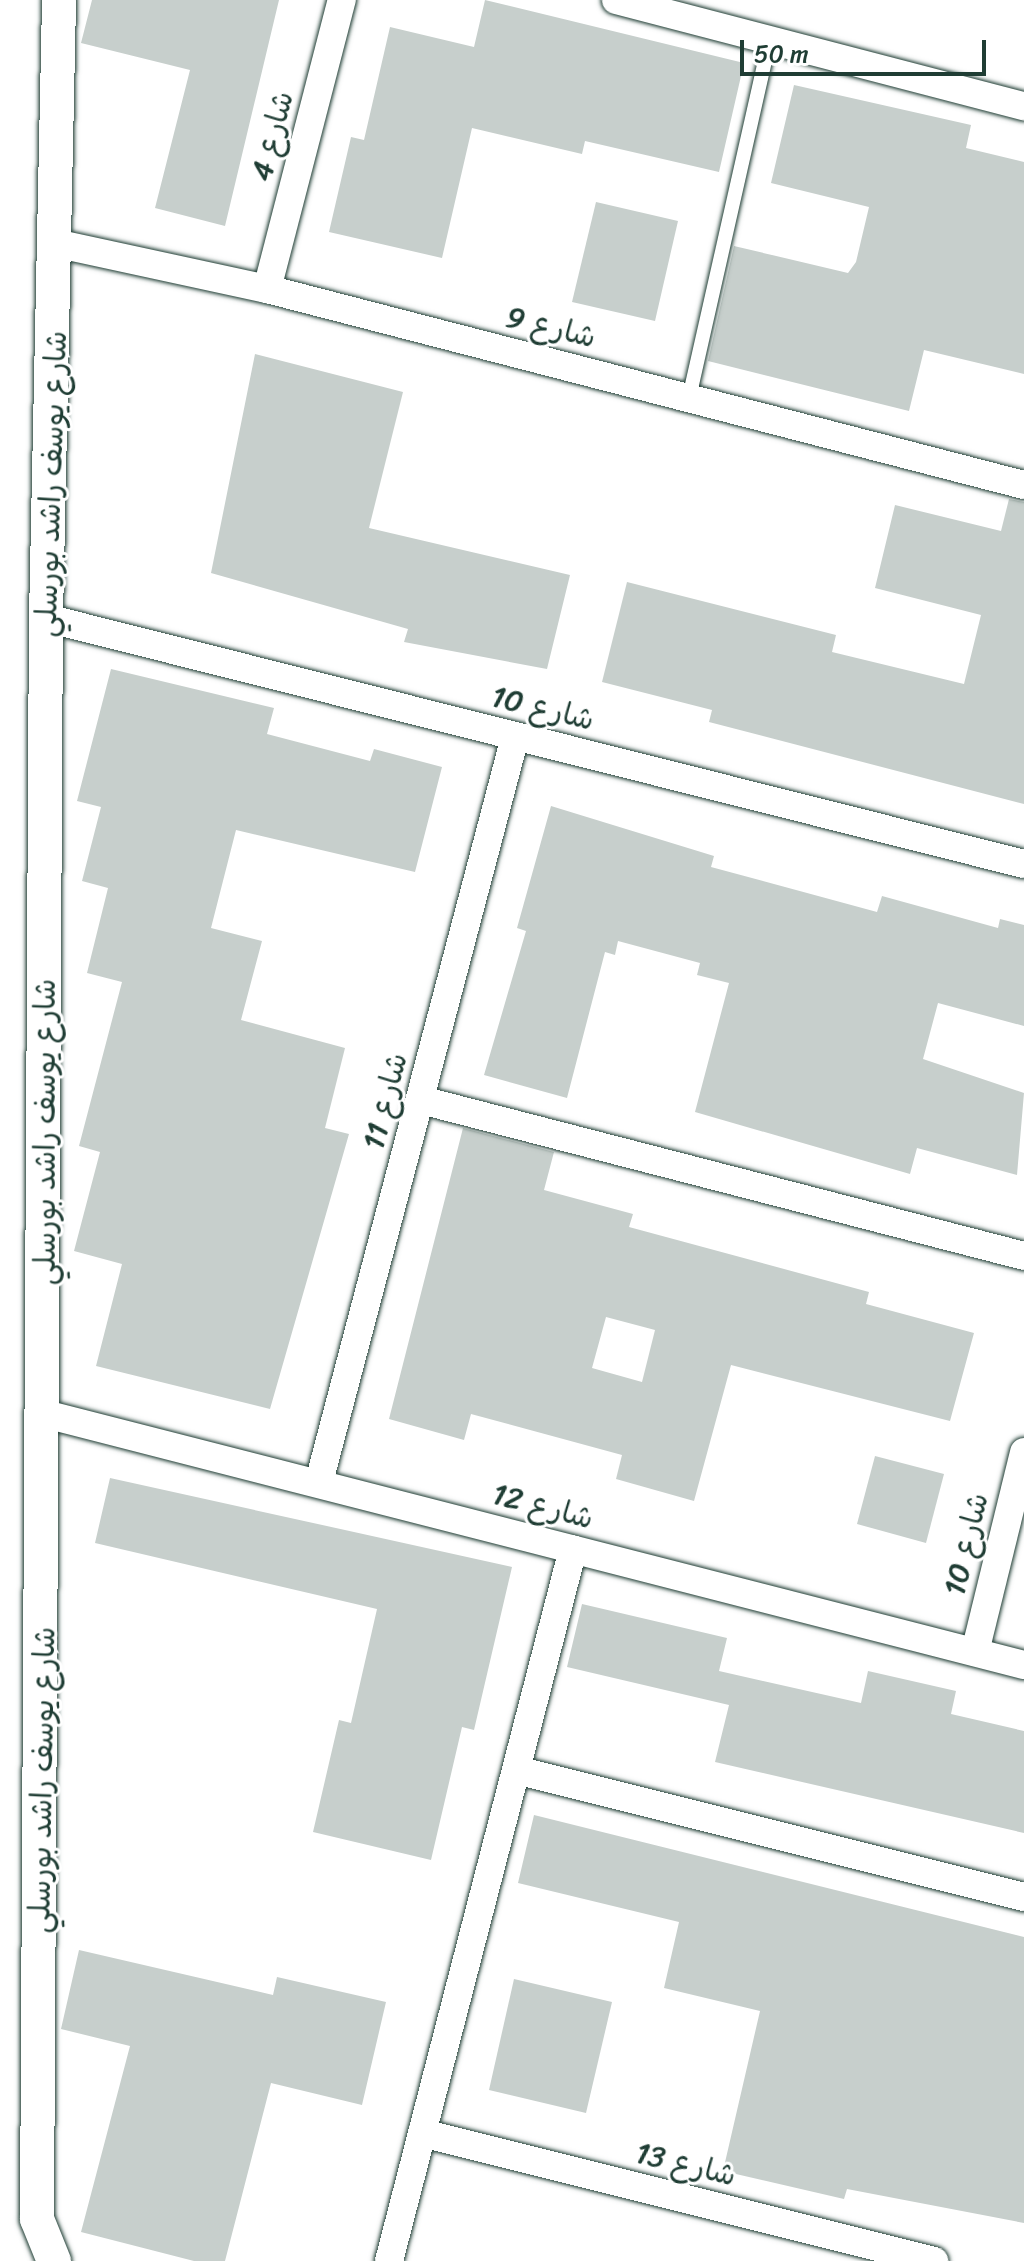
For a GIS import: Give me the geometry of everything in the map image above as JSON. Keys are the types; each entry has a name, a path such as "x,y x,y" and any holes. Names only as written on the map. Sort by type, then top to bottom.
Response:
{"street":[{"name":"شارع يوسف راشد بورسلي","path":"54,2261 37,2219 45,1414 46,618 59,244 59,0"},
{"name":"شارع 4","path":"267,289 342,0"},
{"path":"616,0 1024,106"},
{"name":"شارع 9","path":"59,244 267,289 1024,485"},
{"name":"شارع 10","path":"46,618 1024,864"},
{"name":"شارع 11","path":"319,1482 515,737"},
{"path":"421,1100 1024,1256"},
{"name":"شارع 12","path":"45,1414 1024,1665"},
{"name":"شارع 10","path":"975,1652 1024,1452"},
{"path":"389,2261 573,1549"},
{"path":"516,1770 1024,1897"},
{"name":"شارع 13","path":"422,2133 934,2261"}],"lane":[{"path":"689,398 770,40"}],"building":[{"path":"92,0 279,0 225,226 155,208 190,70 81,43"},
{"path":"485,0 744,63 719,172 585,141 582,154 472,128 442,258 329,232 351,137 364,140 390,27 474,47"},
{"path":"794,85 971,125 966,148 1024,162 1024,374 924,350 909,411 708,361 734,246 848,273 856,262 869,207 771,183"},
{"path":"596,202 678,221 655,321 572,302"},
{"path":"255,354 403,392 369,528 570,575 547,669 404,642 408,629 211,573"},
{"path":"1009,499 1024,502 1024,804 709,722 712,710 602,682 627,582 836,635 832,652 964,684 981,615 875,588 895,505 1001,531"},
{"path":"111,669 274,708 267,734 370,761 374,749 442,767 415,872 236,830 211,928 262,941 241,1020 345,1048 325,1128 349,1134 270,1409 96,1366 122,1264 74,1251 100,1152 79,1146 122,982 87,973 108,888 82,881 101,807 77,801"},
{"path":"551,806 714,856 711,867 877,912 882,896 998,928 1000,919 1024,925 1024,1026 938,1003 923,1059 1024,1093 1017,1175 917,1148 910,1174 695,1112 729,983 697,975 700,963 618,941 615,955 605,952 567,1098 484,1075 526,931 517,928"},
{"path":"463,1128 554,1152 544,1190 633,1214 629,1227 869,1292 866,1304 974,1333 950,1421 731,1365 694,1501 616,1479 622,1455 471,1414 464,1440 389,1419","holes":["606,1317 655,1330 642,1382 592,1368"]},
{"path":"875,1456 944,1474 926,1543 857,1524"},
{"path":"110,1478 512,1567 474,1730 462,1727 431,1860 313,1832 339,1720 351,1723 377,1609 95,1543"},
{"path":"582,1604 727,1638 719,1671 861,1703 868,1671 956,1691 951,1714 1024,1731 1024,1833 715,1762 729,1705 567,1667"},
{"path":"534,1815 1024,1937 1024,2223 847,2189 844,2199 723,2171 760,2011 664,1988 679,1922 518,1883"},
{"path":"79,1950 273,1995 277,1977 386,2002 362,2105 271,2083 225,2261 194,2261 81,2232 130,2046 61,2029"},
{"path":"514,1979 612,2002 586,2113 489,2090"}]}
